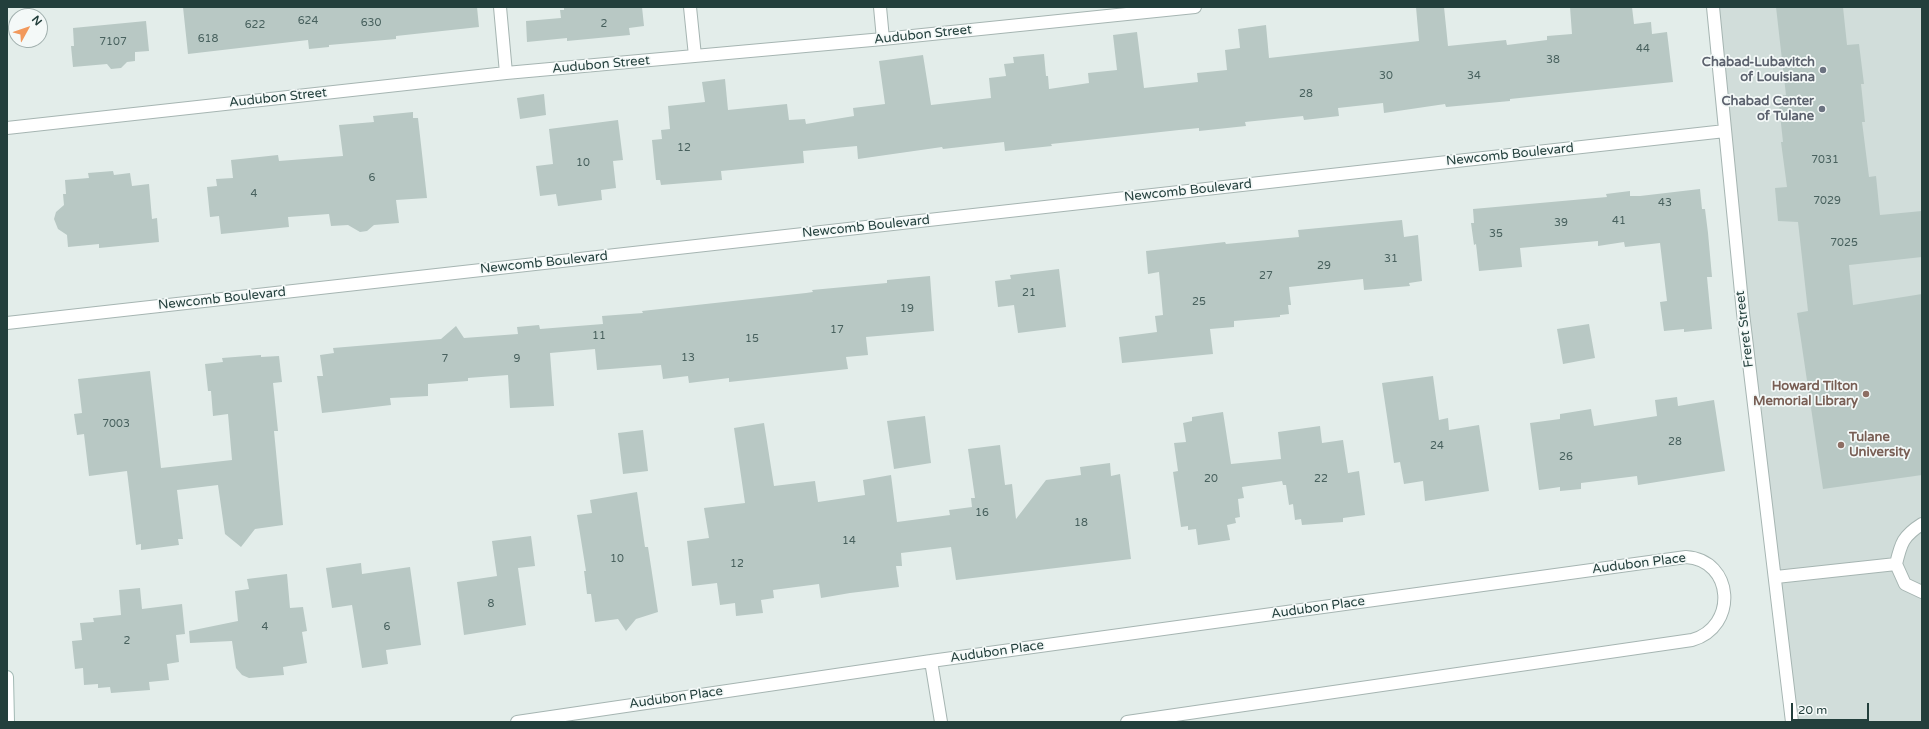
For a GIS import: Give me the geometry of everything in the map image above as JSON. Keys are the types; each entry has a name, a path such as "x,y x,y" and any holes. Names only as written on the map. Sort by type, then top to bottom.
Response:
{"street":[{"path":"500,7 506,74"},
{"path":"690,7 695,56"},
{"path":"880,7 883,39"},
{"name":"Audubon Street","path":"7,128 506,74 883,39 1195,7"},
{"name":"Freret Street","path":"1713,7 1743,313 1776,578 1792,722"},
{"name":"Newcomb Boulevard","path":"7,323 1725,131"},
{"path":"1922,524 1912,530 1900,544 1896,564 1905,584 1922,592"},
{"name":"Audubon Place","path":"517,722 931,661 1686,557 1696,558 1708,566 1718,576 1724,590 1724,605 1720,619 1708,632 1692,640 1127,722"},
{"path":"1776,578 1896,564"},
{"name":"Audubon Place","path":"931,661 941,722"},
{"path":"7,677 8,722"}],"shaded area":[{"name":"Tulane University","path":"1713,7 1922,7 1922,722 1792,722"}],"building":[{"path":"183,7 477,7 479,27 396,36 396,39 329,45 329,47 309,49 308,40 188,54"},
{"path":"564,7 642,7 644,26 629,28 630,35 567,41 567,38 527,42 526,21 561,18 560,10 564,10"},
{"path":"1416,7 1444,7 1448,46 1506,40 1507,45 1547,40 1547,36 1572,34 1570,7 1632,7 1634,24 1651,22 1652,34 1667,32 1673,82 1510,99 1510,101 1446,107 1445,104 1384,113 1383,103 1338,108 1339,116 1304,120 1303,116 1245,122 1246,126 1199,131 1199,128 1179,130 1051,144 1052,146 1005,151 1004,142 943,149 942,147 858,159 857,146 803,151 804,163 721,171 722,180 661,185 660,180 656,180 652,140 662,139 661,130 670,129 668,106 705,102 702,82 725,79 728,110 787,104 789,120 805,119 806,124 854,116 853,108 885,104 879,61 923,55 931,105 991,98 989,78 1006,76 1004,64 1014,63 1013,57 1044,54 1049,89 1089,83 1088,73 1117,70 1113,35 1137,32 1144,88 1198,82 1197,73 1227,70 1225,50 1240,48 1238,29 1266,25 1269,58 1419,41"},
{"path":"1776,7 1843,7 1847,45 1859,44 1864,84 1861,84 1865,122 1862,122 1869,177 1876,176 1880,215 1922,211 1922,257 1849,265 1853,305 1922,294 1922,475 1823,489 1797,313 1808,311 1798,222 1778,221 1775,188 1787,187 1781,142 1783,142 1778,96 1786,95"},
{"path":"146,21 149,51 135,52 135,61 127,62 121,68 111,69 107,64 73,67 71,46 74,46 73,28"},
{"path":"544,94 546,115 520,119 517,98"},
{"path":"413,112 413,118 418,118 427,198 396,200 399,223 374,225 367,231 360,232 348,225 331,226 329,214 288,217 289,227 221,234 219,216 210,217 207,187 217,186 216,179 233,178 231,160 278,155 279,161 343,156 339,125 374,122 373,116"},
{"path":"618,120 623,160 613,161 616,188 601,190 602,200 558,206 556,194 540,196 536,166 553,164 549,129"},
{"path":"113,171 114,175 130,173 132,186 149,184 152,219 157,218 159,242 99,248 99,244 68,247 67,235 58,229 54,219 56,212 64,205 63,194 66,194 65,180 89,178 88,173"},
{"path":"1700,189 1702,209 1705,209 1712,277 1707,277 1712,329 1684,332 1684,329 1664,331 1660,302 1667,301 1660,243 1625,247 1624,242 1598,246 1598,241 1520,248 1522,267 1479,271 1476,244 1474,245 1471,223 1474,223 1473,209 1607,197 1606,194 1630,191 1630,196 1640,196"},
{"path":"1402,220 1404,237 1418,235 1422,281 1409,283 1410,286 1364,290 1363,279 1289,287 1291,305 1288,305 1289,314 1280,315 1280,317 1234,321 1234,327 1210,329 1213,354 1122,363 1119,337 1157,332 1155,316 1163,315 1159,272 1148,274 1146,251 1225,242 1226,244 1299,237 1298,230"},
{"path":"1059,269 1066,327 1018,333 1014,305 998,307 995,281 1011,279 1010,275"},
{"path":"930,276 934,331 866,337 868,355 846,357 848,369 729,382 729,378 689,383 688,376 663,379 661,365 597,370 595,349 550,353 554,406 510,408 508,375 468,378 468,381 428,384 428,396 390,398 391,405 322,413 317,376 323,376 320,355 334,353 333,348 441,339 456,326 464,338 518,334 517,327 539,325 540,329 603,324 602,316 643,313 642,311 806,293 813,292 812,290 887,283 887,280"},
{"path":"1589,324 1595,358 1563,364 1557,329"},
{"path":"261,355 261,357 279,356 282,382 273,383 278,431 274,431 283,525 255,529 241,547 225,534 218,485 177,490 183,539 178,539 179,545 141,550 141,544 136,545 127,471 89,476 84,434 77,435 74,414 82,413 78,379 150,371 161,468 232,460 228,414 213,416 211,391 208,391 205,364 223,362 222,358"},
{"path":"1433,376 1439,420 1448,418 1449,430 1479,425 1489,491 1425,501 1423,481 1404,484 1400,462 1394,463 1382,383"},
{"path":"1677,397 1678,406 1714,400 1725,471 1638,485 1637,476 1581,483 1581,489 1560,491 1560,487 1539,490 1530,423 1560,419 1560,414 1591,409 1594,426 1657,416 1655,400"},
{"path":"1223,412 1231,464 1281,459 1278,432 1320,426 1322,443 1343,440 1348,473 1359,471 1365,515 1343,518 1343,522 1302,525 1301,519 1295,520 1293,504 1289,505 1286,485 1283,485 1282,481 1242,487 1244,498 1238,499 1240,517 1235,518 1236,523 1227,525 1230,540 1198,545 1196,529 1188,530 1188,526 1181,527 1173,472 1178,471 1174,443 1186,442 1183,423 1192,421 1192,417"},
{"path":"925,416 931,463 894,469 887,421"},
{"path":"764,423 774,486 815,481 818,502 865,495 863,480 891,475 897,522 950,515 949,510 972,507 971,498 975,498 968,449 1000,445 1005,485 1012,484 1016,519 1046,480 1081,475 1080,467 1110,463 1111,476 1120,474 1131,559 956,580 951,547 901,553 902,566 896,566 899,587 821,598 819,584 773,590 774,598 761,600 763,613 736,616 735,603 720,605 717,583 692,586 687,541 709,538 704,508 745,503 734,428"},
{"path":"643,430 648,471 623,474 618,433"},
{"path":"637,492 645,547 648,547 658,612 636,619 626,631 618,619 595,622 591,594 587,594 584,571 586,571 577,515 592,513 590,500"},
{"path":"531,536 535,566 518,568 526,625 464,635 457,582 497,576 492,541"},
{"path":"361,563 362,574 410,567 421,645 386,650 388,664 362,668 352,605 332,608 326,568"},
{"path":"287,574 290,608 303,607 307,631 302,632 307,663 283,667 284,675 249,678 242,675 236,668 232,641 190,643 189,631 238,621 235,591 249,589 247,579"},
{"path":"140,588 142,609 182,604 185,634 176,635 179,662 167,664 169,680 149,682 150,690 111,693 110,687 98,688 98,684 84,685 83,668 75,669 72,641 82,640 80,623 94,622 93,618 121,615 119,590"}],"place":[{"name":"Chabad-Lubavitch of Louisiana","path":"1823,70"},
{"name":"Chabad Center of Tulane","path":"1822,109"},
{"name":"Howard Tilton Memorial Library","path":"1866,394"},
{"name":"Tulane University","path":"1841,445"}]}
